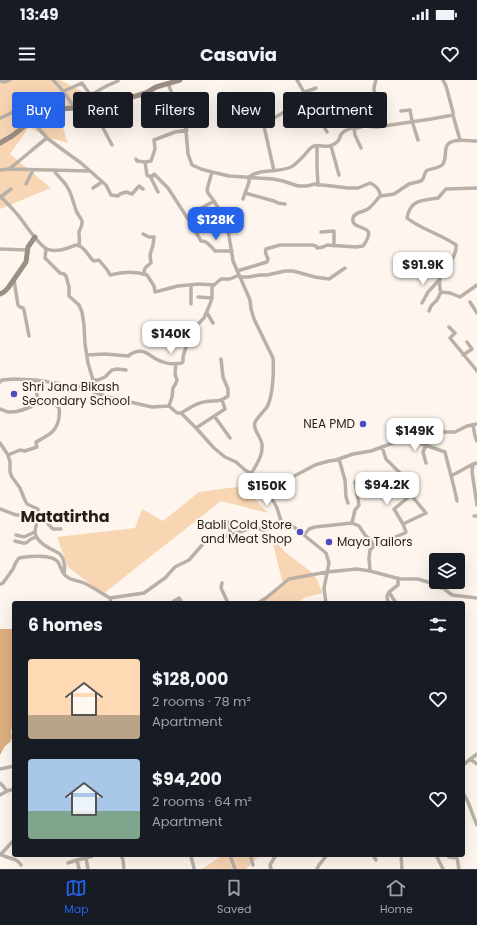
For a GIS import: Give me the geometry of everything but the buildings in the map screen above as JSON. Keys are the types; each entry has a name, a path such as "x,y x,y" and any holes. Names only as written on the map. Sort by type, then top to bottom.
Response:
{"street":[{"path":"0,81 5,82 10,80"},
{"path":"53,80 64,91 73,106"},
{"path":"148,92 156,87 177,80"},
{"path":"297,80 304,92 316,88"},
{"path":"375,92 374,87 376,80"},
{"path":"443,80 446,86 460,140"},
{"path":"64,91 84,81 89,92"},
{"path":"95,92 118,81"},
{"path":"168,83 172,94 182,109 186,119 188,154 192,165 201,170 229,176 273,179 298,186 315,184 358,188 370,183 379,190 381,196"},
{"path":"401,111 410,110 418,140"},
{"path":"1,118 12,112"},
{"path":"274,171 264,126 283,113"},
{"path":"243,199 250,177 256,173 281,171 293,166 307,153 311,147 331,146 338,142 344,131 364,126 377,126 453,115"},
{"path":"0,143 22,128"},
{"path":"40,128 47,138 81,163 106,185 111,195 113,194 119,196 120,194 126,192 132,194 139,186 143,189"},
{"path":"103,128 112,145"},
{"path":"325,128 327,132"},
{"path":"354,129 361,148"},
{"path":"136,159 137,161 145,162 151,160 155,149 154,140 181,130 187,130"},
{"path":"9,169 47,138"},
{"path":"237,271 267,262 268,259 265,252 266,249 280,245 312,245 318,248 327,245 363,246 368,239 369,234 365,229 358,227 353,221 355,214 368,209 381,196 394,194 409,184 421,181 426,171 439,167 444,162 449,143 460,140 477,141"},
{"path":"317,146 316,168 318,185"},
{"path":"331,146 339,175"},
{"path":"145,162 147,175 150,176 158,192"},
{"path":"0,170 89,171"},
{"path":"26,184 33,170"},
{"path":"54,170 71,192 70,194 82,222 79,232 79,246"},
{"path":"212,172 207,190 227,223 233,261 250,300 251,310 270,350 274,364 270,400 265,410 255,422 255,427 262,444 262,453 250,474"},
{"path":"150,176 154,174 168,188 201,241 207,243 215,251 232,251"},
{"path":"93,188 102,182"},
{"path":"428,311 437,300 441,292 440,279 442,269 453,260 456,245 448,239 414,224 407,218 408,211 419,201 438,198 446,189 477,188"},
{"path":"11,189 1,197 18,214 40,244 46,249 55,251 66,249 75,245 79,246 88,252 91,259 94,261 99,260 110,276 117,273 131,272 148,276 154,286 155,292 178,286 214,285"},
{"path":"245,193 285,204"},
{"path":"199,219 196,211 214,201"},
{"path":"321,232 334,231 334,246"},
{"path":"144,234 148,237 154,238 150,255 151,263 146,266 144,274"},
{"path":"0,294 8,288 26,262 28,250 35,237"},
{"path":"0,249 28,250"},
{"path":"46,249 45,258 60,273 66,276 69,287 69,296 79,305 82,312 85,344 93,380 94,392"},
{"path":"87,355 105,354 128,356 139,351 145,352 163,362 176,364 182,363 186,347 197,325 207,313 212,298 212,287 221,279 239,276 248,277 267,275 285,271 293,271 329,279 345,268"},
{"path":"14,278 18,305 24,308 29,336"},
{"path":"422,303 428,292 440,279"},
{"path":"190,304 191,285"},
{"path":"441,292 450,292 460,297 477,285"},
{"path":"198,298 212,298"},
{"path":"470,302 477,312"},
{"path":"207,313 213,323"},
{"path":"449,327 455,333 450,338 477,371"},
{"path":"464,355 472,349 467,342"},
{"path":"181,414 203,402 222,400 228,396 228,389 223,377 221,359"},
{"path":"170,406 173,388 177,380 175,374 176,364"},
{"path":"93,380 98,380 105,377 112,370 117,368 126,370"},
{"path":"0,382 2,380 14,379 35,380 77,386 108,397 152,407 170,406 181,414 214,448 225,457 236,462 250,474 258,477 270,493 282,524"},
{"path":"35,380 38,403"},
{"path":"196,428 215,417 225,409 222,400"},
{"path":"0,409 15,412 26,409 38,403 53,403 59,408 60,411 55,430 36,442 37,447 25,451 20,450 8,455"},
{"path":"215,417 230,438"},
{"path":"263,483 274,483 287,480 315,465 353,454 371,451 431,431 454,432 468,426 475,425 475,436 477,441"},
{"path":"419,435 422,444 445,452 457,501"},
{"path":"0,443 8,455 12,477 20,488 26,502 38,509 38,520 35,532 36,537 41,543 60,554 65,567 64,574"},
{"path":"426,446 422,452 426,463"},
{"path":"382,447 386,459 401,474 411,495 426,513 403,524"},
{"path":"339,459 345,480 346,497 348,503"},
{"path":"451,476 475,464"},
{"path":"475,464 472,472 477,505"},
{"path":"352,523 355,510 359,505 355,482 359,482"},
{"path":"370,571 370,550 374,546 384,544 390,539 406,532 394,509 411,495"},
{"path":"0,509 16,515 27,516 38,520"},
{"path":"38,514 45,519 53,529 61,529"},
{"path":"228,522 231,535"},
{"path":"304,534 309,529 315,527 352,523 359,526 374,546"},
{"path":"1,584 14,569 19,558 37,556 53,558 58,563 66,577 83,583 110,598 144,593 165,578 175,567 189,560 203,544 210,540 254,527 263,530 282,524 294,527 326,552 329,563 324,588 326,601"},
{"path":"16,535 24,537 35,532"},
{"path":"15,541 26,543 36,537"},
{"path":"261,601 289,579 327,572 357,569 398,578 418,579 444,588 452,595 477,598"},
{"path":"388,601 387,596 398,586 398,578"},
{"path":"222,583 221,588 227,601"},
{"path":"390,592 395,601"},
{"path":"465,763 477,754"},
{"path":"470,759 477,764"},
{"path":"0,769 12,766"},
{"path":"0,783 7,791"},
{"path":"0,795 12,790"},
{"path":"465,797 477,825"},
{"path":"12,842 0,854 7,858 18,860 21,865"},
{"path":"68,863 89,857"},
{"path":"122,857 124,869"},
{"path":"191,857 194,869"},
{"path":"231,857 235,869"},
{"path":"251,857 253,865"},
{"path":"271,869 270,865 275,857"},
{"path":"317,869 325,857"},
{"path":"401,857 402,869"},
{"path":"437,857 443,869"},
{"path":"448,857 457,858 459,869"},
{"path":"86,858 88,869"},
{"path":"77,860 79,869"}],"shaded area":[{"path":"0,80 60,80 83,92 73,92 73,106 65,108 65,92 12,92 12,128 28,128 10,154 51,188 0,209"},
{"path":"31,128 63,128 68,143 47,137"},
{"path":"243,486 268,513 221,501 103,594 68,567 57,537 135,528 142,509 163,521 199,492"},
{"path":"271,536 285,552 314,574 323,593 306,597 299,601 260,601 283,584"},
{"path":"0,629 12,629 12,738 0,755"},
{"path":"220,857 258,857 246,869 202,869"}],"place":[{"name":"Shri Jana Bikash Secondary School","path":"14,394"},
{"name":"NEA PMD","path":"363,424"},
{"name":"Babli Cold Store and Meat Shop","path":"300,532"},
{"name":"Maya Tailors","path":"329,542"}],"district":[{"name":"Matatirtha","path":"65,516"}]}
